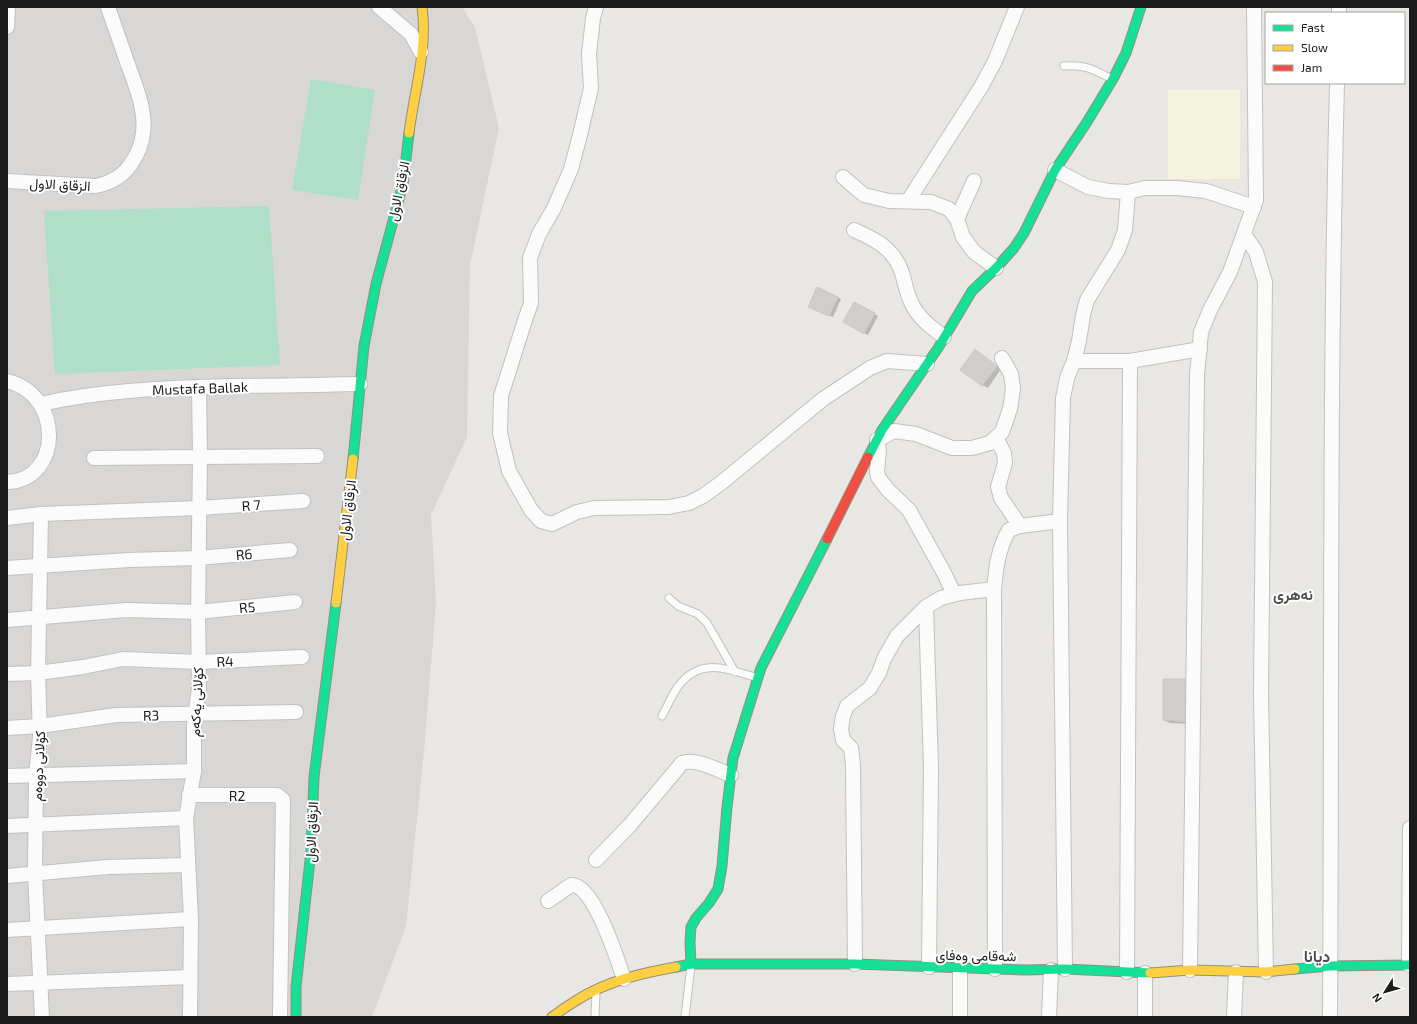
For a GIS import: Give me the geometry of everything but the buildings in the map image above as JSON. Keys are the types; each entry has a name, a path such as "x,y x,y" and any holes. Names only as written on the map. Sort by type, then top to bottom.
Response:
{"street":[{"path":"7,27 8,7"},
{"name":"الزقاق الاول","path":"7,181 96,186 103,185 122,174 135,158 143,134 144,121 138,91 108,7"},
{"path":"379,7 411,34 421,52"},
{"name":"الزقاق الاول","path":"296,1017 296,987 307,883 312,851 314,777 351,479 364,346 373,298 403,184 410,123 416,95 421,52 424,22 422,7"},
{"path":"596,7 593,18 589,54 591,88 580,135 571,169 554,208 539,234 530,258 531,303 524,320 501,396 500,433 509,471 531,510 541,521 552,524 577,512 594,508 669,507 689,503 704,496 823,399 870,368 887,361 927,364"},
{"path":"908,201 981,87 1017,7"},
{"path":"691,964 691,927 696,918 709,904 718,889 734,758 761,668 882,430 927,364 972,291 1014,248 1024,233 1055,170 1087,122 1126,53 1141,7"},
{"path":"1190,970 1197,375 1201,332 1210,310 1230,272 1256,200 1254,7"},
{"path":"1330,1017 1331,499 1337,84"},
{"path":"1055,170 1088,187 1109,191 1128,192 1145,188 1178,188 1206,191 1254,207"},
{"path":"843,177 864,195 889,201 931,202 949,209 957,219 963,237 974,252 996,268"},
{"path":"957,219 974,181"},
{"path":"1066,969 1060,521 1063,398 1067,378 1074,361 1079,341 1087,300 1118,250 1125,230 1128,192"},
{"path":"854,230 875,239 893,255 901,270 910,302 913,307 919,316 929,326 944,337"},
{"path":"1244,234 1256,252 1265,282 1261,693 1266,972"},
{"path":"1074,361 1130,361 1200,349"},
{"path":"877,440 894,431 902,431 916,434 952,448 972,448 990,443 1002,432 1010,409 1013,389 1011,374 1002,358"},
{"path":"1127,972 1130,361"},
{"path":"7,382 16,384 27,390 41,404 46,415 49,434 43,458 34,473 18,481 7,482"},
{"name":"Mustafa Ballak","path":"41,404 126,390 360,384"},
{"name":"کۆلانی یەکەم","path":"190,1017 191,919 186,818 194,771 194,725 199,688 199,387"},
{"path":"996,438 1004,453 1005,463 998,487 1001,498 1020,526"},
{"path":"877,440 879,451 877,471 878,477 888,490 909,510 954,594"},
{"path":"94,458 317,456"},
{"name":"R 7","path":"7,518 41,514 199,508 303,501"},
{"name":"کۆلانی دووەم","path":"41,514 38,673 40,726 36,776 35,874 36,928 42,1017"},
{"path":"995,969 994,589 998,557 1003,539 1009,530 1020,526 1060,521"},
{"name":"R6","path":"7,568 129,560 198,558 290,550"},
{"path":"855,964 853,764 851,748 843,740 841,729 843,716 848,706 870,688 897,636 926,607 941,598 954,594 994,589"},
{"name":"R5","path":"7,620 126,610 198,612 296,602"},
{"path":"926,607 931,767 929,968"},
{"name":"R4","path":"7,674 38,673 83,667 123,659 199,662 302,657"},
{"name":"R3","path":"7,728 40,726 116,715 296,712"},
{"path":"596,860 630,825 682,763 688,761 702,764 731,775"},
{"path":"7,776 194,771"},
{"name":"R2","path":"189,795 277,795 283,800 280,1017"},
{"path":"7,826 186,818"},
{"path":"1409,965 1410,828"},
{"path":"7,876 108,867 188,865"},
{"path":"548,901 568,886 574,885 579,887 596,909 604,924 624,979"},
{"path":"7,930 191,919"},
{"name":"شەقامی وەفای","path":"552,1017 596,990 624,979 646,972 691,964 855,964 929,968 960,967 995,969 1066,969 1145,974 1190,970 1266,972 1330,966 1409,965"},
{"path":"960,967 960,1017"},
{"path":"1049,1017 1051,970"},
{"path":"1234,1017 1236,972"},
{"path":"1145,974 1145,1017"},
{"path":"7,984 39,984 190,977"}],"lane":[{"path":"1064,66 1078,64 1093,69 1112,79"},
{"path":"669,598 678,606 698,614 707,623 735,672"},
{"path":"662,716 677,688 693,672 705,668 725,669 758,678"},
{"path":"685,1017 691,964"},
{"path":"595,1017 596,990"}],"shaded area":[{"path":"7,7 462,7 475,27 499,128 470,265 467,437 431,515 436,603 424,751 406,926 372,1017 7,1017"},
{"path":"1168,90 1240,90 1240,179 1168,179"}],"green space":[{"path":"311,79 375,90 358,200 292,190"},
{"path":"269,206 280,365 55,374 44,211"}],"traffic: fast":[{"path":"868,457 882,430 938,348 972,291 1014,248 1024,233 1055,170 1113,79 1126,53 1141,7"},
{"path":"353,459 364,346 376,284 403,184 409,133"},
{"path":"691,964 691,927 718,889 722,866 733,758 761,668 827,539"},
{"path":"296,1017 296,987 311,851 314,777 336,603"},
{"path":"676,967 691,964 855,964 1026,970 1065,969 1150,973"},
{"path":"1295,969 1330,966 1410,965"}],"traffic: slow":[{"path":"409,133 422,55 422,7"},
{"path":"336,603 353,459"},
{"path":"552,1017 588,993 600,988 638,975 676,967"},
{"path":"1150,973 1190,970 1266,972 1295,969"}],"traffic: jam":[{"path":"827,539 868,457"}],"district":[{"name":"نەھری","path":"1293,594"},
{"name":"دیانا","path":"1317,955"}]}
